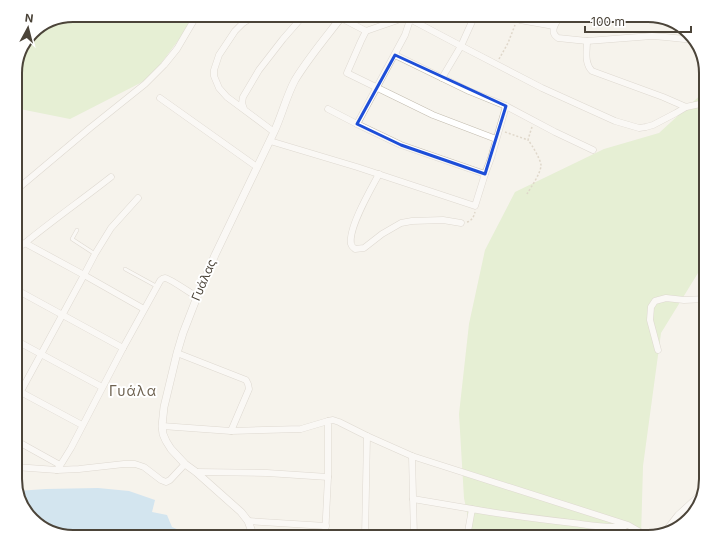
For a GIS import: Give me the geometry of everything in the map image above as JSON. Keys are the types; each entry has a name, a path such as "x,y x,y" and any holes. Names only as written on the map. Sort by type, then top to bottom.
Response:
{"street":[{"path":"22,185 150,79 164,65 176,49 193,22"},
{"path":"245,22 235,31 219,56 214,70 214,76 219,88 227,97 274,132"},
{"path":"244,109 242,103 243,97 259,70 298,22"},
{"name":"Γυάλας","path":"251,530 248,521 241,512 185,464 171,449 163,434 162,426 164,407 183,333 215,255 280,119 289,92 315,51 338,22"},
{"path":"351,22 366,31"},
{"path":"393,22 366,31 347,74 433,115 496,139"},
{"path":"357,124 395,55 405,35 408,22"},
{"path":"420,22 461,46 542,88 615,121 638,128 653,125 686,107 699,104"},
{"path":"442,78 461,46 472,22"},
{"path":"536,22 554,26"},
{"path":"556,22 553,32 558,38 587,41 652,36 686,39"},
{"path":"587,41 586,60 588,67 592,71 686,107"},
{"path":"395,55 468,91 506,106 593,150"},
{"path":"160,98 257,168"},
{"path":"270,141 357,167 475,206 506,106"},
{"path":"328,109 401,145 485,174"},
{"path":"379,174 354,224 351,239 352,246 355,249 364,248 382,234 401,223 435,220 461,223"},
{"path":"22,245 111,177"},
{"path":"22,384 41,354 95,254 111,228 138,198"},
{"path":"25,243 144,309"},
{"path":"58,467 71,448 102,387 160,281 163,278 167,278 197,297"},
{"path":"22,293 123,348"},
{"path":"658,350 650,320 651,306 656,301 666,298 684,300 699,299"},
{"path":"22,344 102,387"},
{"path":"177,353 246,380 249,389 231,431"},
{"path":"22,392 82,425"},
{"path":"162,426 231,431 301,429 332,420 412,456 628,525 637,530"},
{"path":"326,530 328,421"},
{"path":"365,530 367,436"},
{"path":"22,444 58,467"},
{"path":"412,456 414,530"},
{"path":"22,468 58,467 79,469 135,464 144,467 166,482 170,480 185,464"},
{"path":"196,472 267,473 328,477"},
{"path":"414,499 537,519 602,526 628,525"},
{"path":"670,525 678,515 694,502"},
{"path":"468,530 472,509"},
{"path":"248,521 326,526"},
{"path":"621,526 621,530"}],"lane":[{"path":"77,230 72,239 95,254"},
{"path":"125,269 156,286"}],"path":[{"path":"496,64 508,43 517,22"},
{"path":"528,140 533,120"},
{"path":"499,130 528,140 533,147 541,165 539,172 527,194"},
{"path":"461,223 469,221 474,216 475,206"}],"highlighted area":[{"path":"395,55 506,106 485,174 401,145 357,124"}],"green space":[{"path":"192,22 150,78 70,119 22,109 22,69 27,50 28,48 48,48 48,29 63,23"},
{"path":"699,96 699,271 661,333 643,466 641,530 471,530 464,498 459,414 469,324 485,250 515,192 604,149 659,133"}],"water":[{"path":"98,488 129,491 155,500 152,512 167,515 172,527 179,530 66,530 56,527 42,520 35,513 29,505 24,491"}],"district":[{"name":"Γυάλα","path":"133,391"}]}
